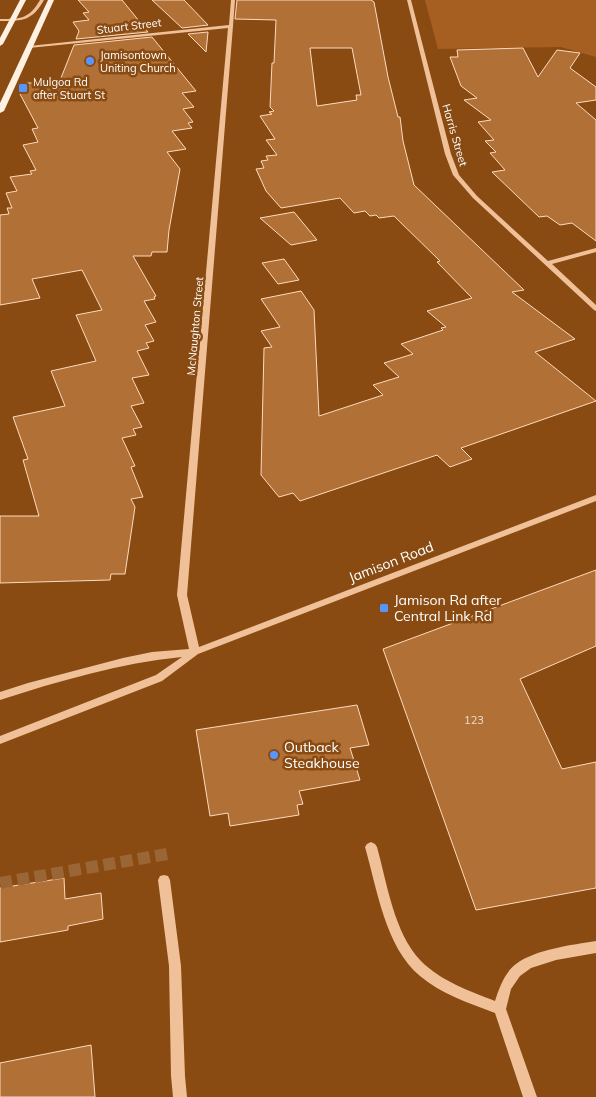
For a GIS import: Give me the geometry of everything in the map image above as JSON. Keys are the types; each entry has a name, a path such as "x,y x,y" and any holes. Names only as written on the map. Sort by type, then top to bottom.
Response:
{"main road":[{"path":"0,44 23,0"},
{"path":"0,111 51,0"}],"street":[{"path":"0,20 14,20 32,16 42,0"},
{"name":"McNaughton Street","path":"196,652 182,595 233,0"},
{"name":"Harris Street","path":"409,0 448,154 456,175 474,197 596,308"},
{"name":"Stuart Street","path":"29,47 230,26"},
{"path":"546,264 596,250"},
{"name":"Jamison Road","path":"0,740 159,678 196,652 596,498"},
{"name":"Jamison Road","path":"0,696 123,662 152,656 196,652"},
{"path":"371,847 397,936 416,964 448,988 500,1009"},
{"path":"164,880 175,966 180,1097"},
{"path":"530,1097 500,1009 503,991 520,967 556,954 596,947"}],"shaded area":[{"path":"425,0 596,0 596,57 561,47 438,49"}],"building":[{"path":"78,0 122,0 148,32 76,39 79,31 73,22 89,20 83,13 89,12"},
{"path":"152,0 184,0 208,25 182,28"},
{"path":"237,0 371,0 374,2 388,77 398,117 400,117 403,141 414,185 524,290 512,292 575,339 535,352 596,401 461,448 472,459 450,467 437,455 300,501 293,493 279,497 261,475 264,348 272,347 261,331 280,327 261,299 301,291 314,310 319,416 383,395 373,385 399,377 384,363 413,354 401,344 443,330 441,328 446,327 427,311 472,298 437,262 440,261 394,216 379,218 376,215 370,216 365,211 354,213 340,198 281,208 266,191 256,169 264,168 261,161 268,160 266,156 277,155 266,140 275,139 260,116 272,114 269,112 274,111 270,107 276,20 235,19","holes":["310,48 352,48 361,95 356,95 357,100 317,106"]},
{"path":"208,32 206,52 188,34"},
{"path":"152,37 196,91 182,93 194,107 183,109 193,122 188,123 192,128 172,131 186,149 167,152 180,169 167,252 152,252 151,256 133,256 156,296 154,297 155,299 144,301 156,322 145,325 154,341 146,343 149,348 137,351 149,375 132,378 144,403 131,406 142,427 133,429 136,435 122,438 135,466 131,467 143,497 131,499 135,507 125,574 111,574 110,580 0,583 0,516 39,516 23,460 28,459 13,417 65,406 51,371 96,361 76,315 102,310 82,270 32,279 40,298 0,305 0,215 9,214 7,208 12,208 6,193 17,191 10,177 32,174 30,171 36,170 23,145 38,142 32,129 38,128 20,94 24,83 59,83 74,45"},
{"path":"523,48 538,77 557,50 580,53 570,68 596,87 596,100 576,103 596,120 596,241 572,223 560,225 547,216 539,217 492,172 505,170 490,153 496,152 485,141 494,140 478,122 491,120 464,100 477,98 461,86 450,57 458,57 457,50"},
{"path":"294,212 317,240 291,245 260,218"},
{"path":"284,259 299,280 278,284 262,263"},
{"path":"596,570 596,646 520,679 562,769 596,762 596,888 476,910 383,649"},
{"path":"357,705 369,745 350,748 360,780 299,791 303,804 297,805 299,815 230,826 228,813 210,816 196,730"},
{"path":"64,878 65,899 101,893 103,919 68,926 68,930 0,942 0,888"},
{"path":"91,1045 95,1097 0,1097 0,1063"}],"tunnel":[{"path":"0,883 167,854"}],"place":[{"name":"Jamisontown Uniting Church","path":"90,61"},
{"name":"Mulgoa Rd after Stuart St","path":"23,88"},
{"name":"Jamison Rd after Central Link Rd","path":"384,608"},
{"name":"Outback Steakhouse","path":"274,755"}]}
